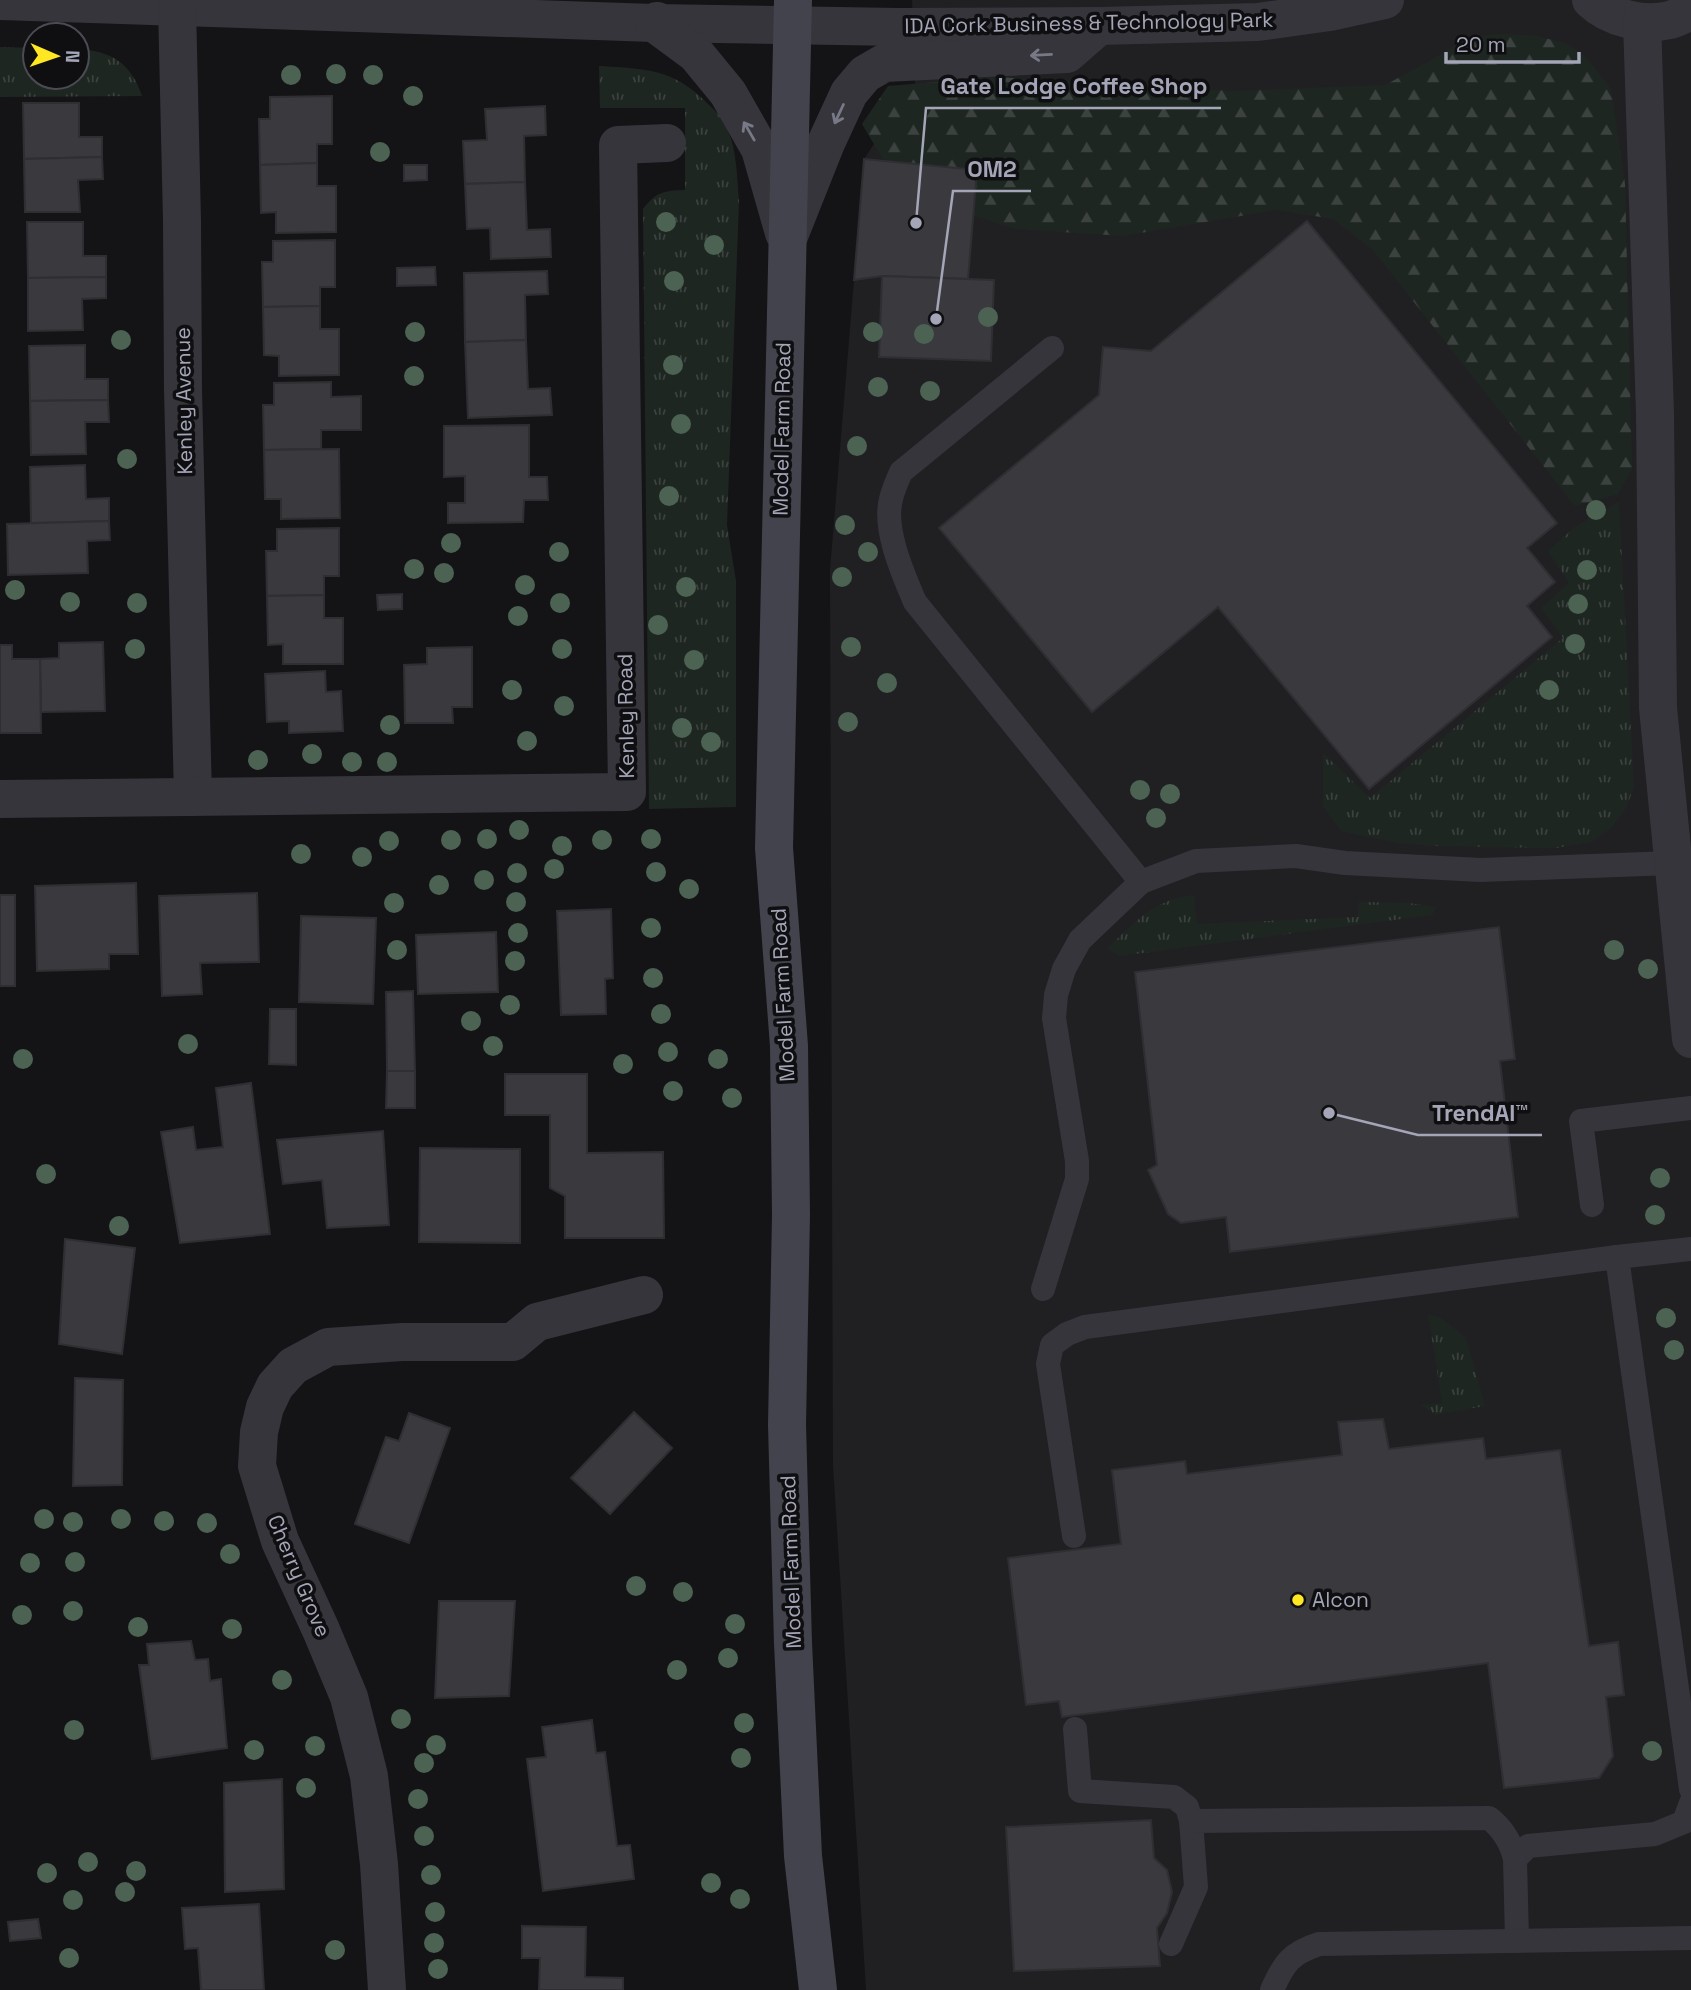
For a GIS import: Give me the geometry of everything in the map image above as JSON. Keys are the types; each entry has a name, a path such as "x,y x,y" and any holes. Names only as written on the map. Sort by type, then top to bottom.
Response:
{"main road":[{"name":"Model Farm Road","path":"792,13 774,848 789,1046 791,1215 787,1425 793,1643 803,1856 818,1990"}],"street":[{"path":"691,0 653,23 696,54 728,93 760,149 786,242"},
{"path":"870,0 899,27"},
{"name":"IDA Cork Business & Technology Park","path":"0,1 488,9 653,23 792,13 899,27 1258,22 1330,12 1385,0"},
{"path":"1591,0 1617,17 1642,22 1670,20 1691,11"},
{"name":"Kenley Avenue","path":"177,6 193,797"},
{"path":"1642,22 1655,413 1658,708 1672,863 1689,997 1691,1039"},
{"path":"786,242 849,93 865,74 884,63 1067,54 1099,26"},
{"name":"Kenley Road","path":"0,799 627,792 618,145 667,143"},
{"name":"Cherry Grove","path":"387,1990 378,1855 369,1776 349,1697 280,1541 257,1466 259,1432 265,1407 275,1386 293,1366 328,1347 402,1342 513,1342 537,1322 644,1296"}],"lane":[{"path":"1052,348 901,472 890,502 891,532 900,567 915,602 1141,883"},
{"path":"1044,1289 1077,1179 1077,1161 1054,1018 1056,995 1063,969 1080,940 1141,883 1196,861 1296,856 1345,863 1480,870 1672,863"},
{"path":"1592,1205 1581,1121 1691,1108"},
{"path":"1074,1536 1048,1364 1052,1345 1067,1334 1085,1327 1617,1256 1691,1249"},
{"path":"1617,1256 1691,1789"},
{"path":"1074,1729 1080,1791 1174,1797 1186,1807 1191,1821 1196,1887 1171,1944"},
{"path":"1515,1859 1528,1846 1655,1834 1684,1822 1691,1803"},
{"path":"1191,1821 1489,1818 1505,1834 1515,1859 1517,1940"},
{"path":"1272,1990 1284,1966 1300,1950 1320,1944 1691,1938"}],"shaded area":[{"path":"912,0 1691,0 1691,1990 866,1990 833,1465 830,570 854,280 882,276 967,279 864,159 888,123 916,110"}],"green space":[{"path":"1502,34 1537,36 1568,44 1586,57 1611,89 1625,184 1632,469 1618,494 1575,506 1372,249 1333,219 1277,210 1123,236 1016,229 952,209 911,206 862,124 888,86 996,77 1234,91 1385,85 1468,37"},
{"path":"0,47 21,48 21,91 91,91 91,51 110,56 126,67 142,96 0,97"},
{"path":"599,66 645,70 671,77 683,84 715,110 726,127 735,156 739,201 727,525 736,581 736,807 649,809 643,209 661,193 685,190 685,108 600,108"},
{"path":"1619,502 1634,787 1626,808 1612,827 1592,842 1556,848 1397,843 1341,831 1323,806 1323,753 1370,798 1563,638 1541,608 1569,583 1548,551 1575,527"},
{"path":"1194,895 1197,924 1358,917 1359,902 1408,903 1437,907 1432,915 1120,956 1107,949 1146,913 1167,902"},
{"path":"1428,1314 1441,1318 1466,1338 1485,1406 1436,1415 1421,1405 1442,1403"}],"building":[{"path":"332,96 332,144 317,144 317,163 260,165 259,119 270,119 270,97"},
{"path":"23,103 79,103 79,137 102,137 102,157 24,159"},
{"path":"545,106 546,135 524,136 525,182 465,184 463,141 487,140 485,109"},
{"path":"102,157 103,179 78,180 80,212 25,212 24,159"},
{"path":"864,159 977,170 968,279 882,276 854,280"},
{"path":"317,163 317,186 336,186 336,232 276,233 276,212 261,213 260,165"},
{"path":"404,165 427,165 427,180 404,181"},
{"path":"525,182 527,230 550,229 551,257 491,259 490,228 467,229 465,184"},
{"path":"1307,221 1557,523 1527,548 1555,582 1527,606 1552,637 1369,789 1218,607 1092,712 939,528 1099,395 1103,347 1151,351"},
{"path":"27,222 83,222 83,256 106,256 106,277 28,278"},
{"path":"335,240 335,287 320,287 320,306 263,307 262,262 273,262 273,241"},
{"path":"435,267 436,285 397,286 397,268"},
{"path":"547,271 548,294 525,295 526,340 465,342 464,273"},
{"path":"882,276 994,280 991,361 879,357"},
{"path":"106,277 106,298 82,299 83,330 28,331 28,278"},
{"path":"320,306 320,329 339,329 339,375 279,376 279,356 264,355 263,307"},
{"path":"526,340 528,389 550,388 552,415 468,418 465,342"},
{"path":"85,345 85,379 108,379 108,400 30,401 29,346"},
{"path":"331,382 331,397 361,396 361,430 321,430 321,449 264,450 263,405 274,405 274,383"},
{"path":"108,400 109,422 85,422 86,454 31,455 30,401"},
{"path":"529,425 529,477 547,477 548,500 524,500 523,522 448,523 448,503 465,503 465,476 444,477 444,426"},
{"path":"339,449 340,518 281,519 281,499 265,499 264,450"},
{"path":"85,465 86,499 109,498 109,521 31,523 30,467"},
{"path":"109,521 110,540 87,541 88,573 8,575 7,524"},
{"path":"339,528 339,576 324,576 324,595 267,596 266,551 277,551 277,529"},
{"path":"402,594 402,609 378,610 377,595"},
{"path":"324,595 324,618 343,618 343,664 283,664 283,644 268,645 267,596"},
{"path":"103,642 105,711 41,712 40,659 59,658 59,643"},
{"path":"0,645 12,645 12,659 40,659 41,733 0,733"},
{"path":"472,647 472,707 452,707 453,723 405,723 404,665 427,664 427,648"},
{"path":"325,671 326,692 341,691 343,731 289,733 289,721 267,722 265,674"},
{"path":"136,883 138,954 109,954 109,969 37,971 35,886"},
{"path":"257,893 259,962 200,963 202,994 162,996 159,896"},
{"path":"0,895 15,895 15,986 0,986"},
{"path":"611,909 613,978 605,979 606,1014 561,1015 557,911"},
{"path":"301,916 376,918 373,1004 299,1002"},
{"path":"1499,927 1515,1059 1500,1061 1518,1217 1230,1252 1226,1217 1181,1223 1168,1214 1148,1170 1157,1165 1135,972"},
{"path":"496,932 498,992 418,994 416,935"},
{"path":"413,991 415,1071 387,1071 386,992"},
{"path":"270,1009 296,1009 296,1065 269,1064"},
{"path":"387,1071 415,1071 415,1108 386,1108"},
{"path":"505,1074 587,1074 587,1153 663,1152 664,1238 565,1238 565,1196 550,1188 550,1115 505,1115"},
{"path":"251,1083 270,1234 180,1243 161,1132 193,1127 196,1150 223,1147 216,1088"},
{"path":"383,1131 389,1225 327,1228 322,1180 283,1184 277,1140"},
{"path":"420,1148 520,1149 520,1243 419,1242"},
{"path":"65,1239 135,1248 122,1354 59,1344"},
{"path":"75,1378 123,1380 122,1485 73,1486"},
{"path":"634,1412 672,1448 610,1514 571,1478"},
{"path":"409,1413 450,1428 409,1543 355,1524 386,1437 399,1441"},
{"name":"Alcon","path":"1383,1419 1389,1449 1483,1438 1486,1459 1560,1450 1589,1646 1618,1642 1624,1695 1606,1697 1613,1756 1599,1778 1504,1788 1488,1663 1062,1717 1059,1701 1026,1705 1008,1558 1121,1544 1112,1470 1185,1461 1187,1474 1342,1455 1338,1422"},
{"path":"439,1601 515,1601 509,1696 435,1698"},
{"path":"191,1641 195,1660 208,1659 210,1681 221,1679 227,1748 152,1759 139,1665 149,1665 147,1644"},
{"path":"592,1720 596,1753 605,1752 617,1846 630,1845 634,1879 543,1891 527,1759 546,1757 542,1727"},
{"path":"282,1779 284,1889 225,1892 224,1783"},
{"path":"1151,1820 1154,1858 1167,1870 1172,1892 1167,1913 1157,1928 1160,1966 1014,1971 1006,1827"},
{"path":"259,1904 264,1990 201,1990 198,1948 185,1949 182,1908"},
{"path":"38,1919 41,1938 10,1941 8,1922"},
{"path":"522,1926 586,1927 585,1977 623,1978 623,1990 539,1990 540,1958 522,1958"}],"place":[{"name":"Gate Lodge Coffee Shop","path":"916,223"},
{"name":"OM2","path":"936,319"},
{"name":"TrendAI™","path":"1329,1113"},
{"name":"Alcon","path":"1298,1600"}]}
